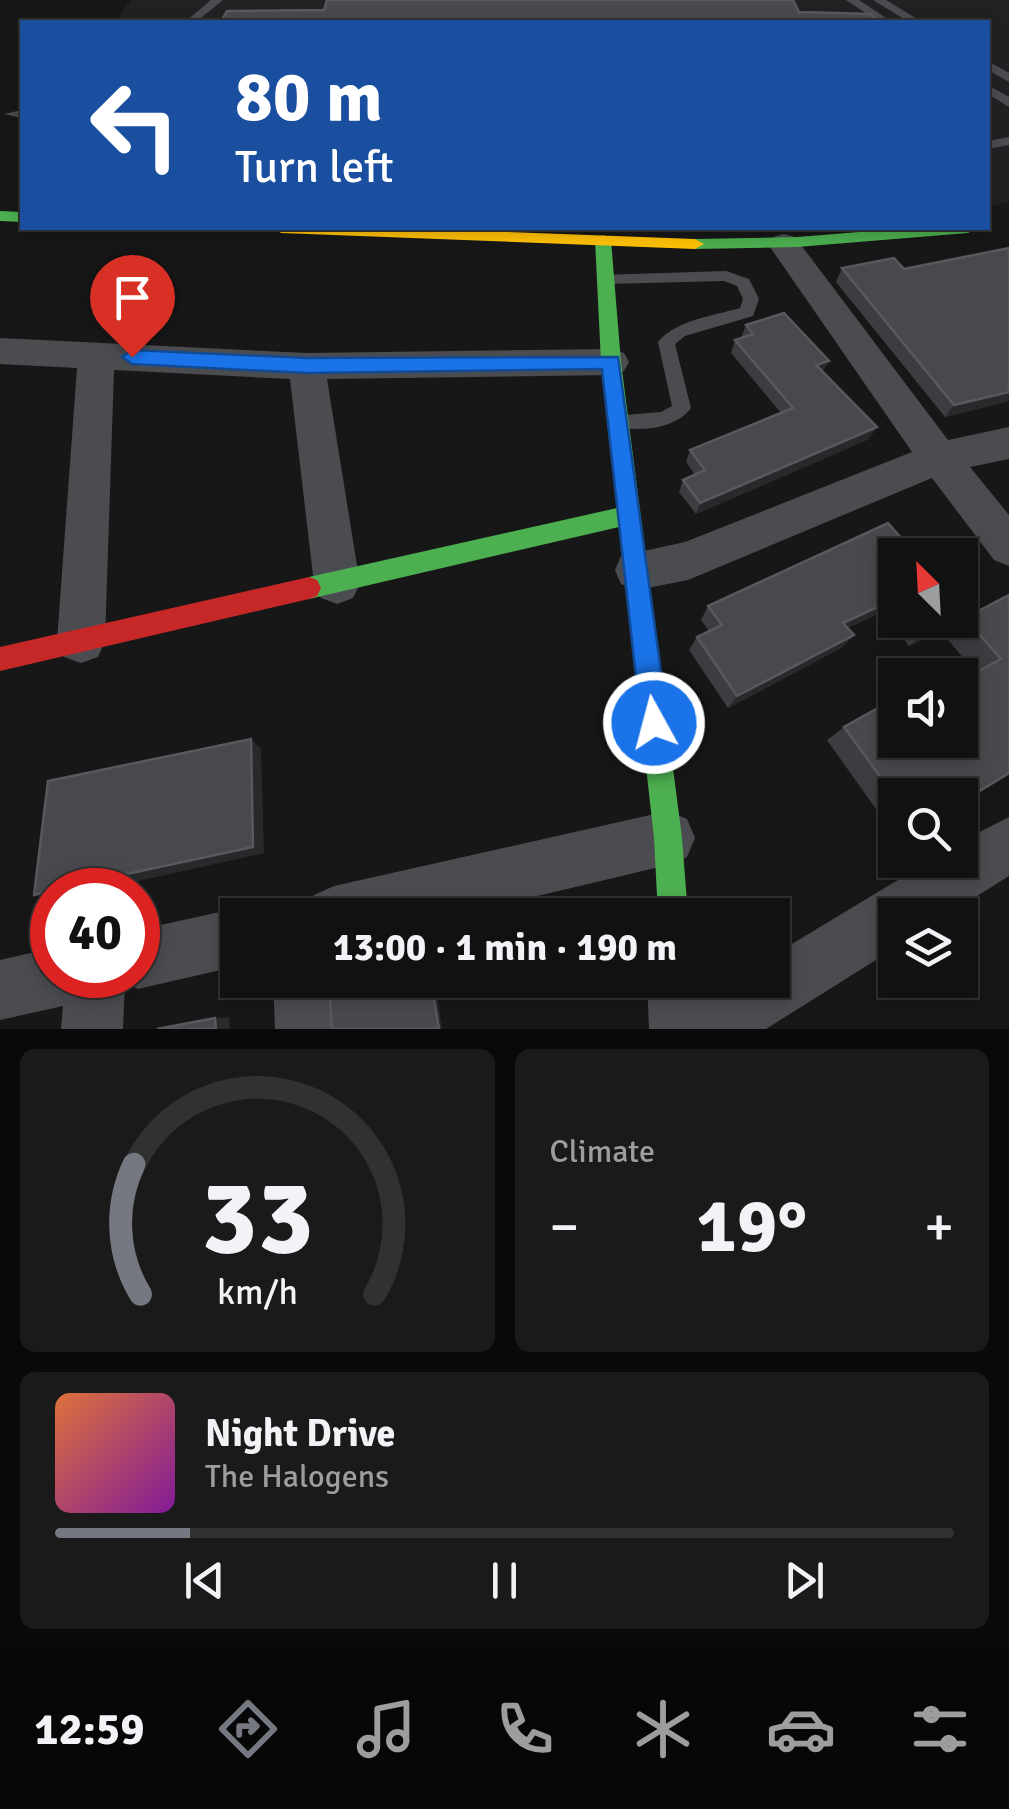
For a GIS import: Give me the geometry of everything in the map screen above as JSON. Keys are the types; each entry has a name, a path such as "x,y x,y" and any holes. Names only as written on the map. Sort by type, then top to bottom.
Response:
{"street":[{"path":"335,230 784,244 945,230"},
{"path":"603,240 611,362 672,898"},
{"path":"784,244 939,458 1009,547"},
{"path":"0,351 307,366 611,362"},
{"path":"81,641 96,356"},
{"path":"307,366 337,584"},
{"path":"636,570 688,561 939,458 1009,444"},
{"path":"0,659 629,516"},
{"path":"408,898 668,838"},
{"path":"709,1029 1009,844"},
{"path":"160,955 220,941"},
{"path":"0,990 30,983"},
{"path":"92,1029 94,998"},
{"path":"304,998 306,1029"},
{"path":"678,998 680,1029"}],"lane":[{"path":"193,20 218,0"},
{"path":"851,0 883,20"},
{"path":"885,1 913,20"},
{"path":"606,279 726,276 742,282 751,299 747,312 679,332 666,342 682,408 675,415 652,421 618,422"}],"shaded area":[{"path":"131,0 1009,0 1009,202 990,207 990,20 116,20"}],"building":[{"path":"327,0 793,0 799,12 871,14 875,20 222,20 227,11 324,10"},
{"path":"1009,248 1009,392 954,405 842,268 894,258 904,269"},
{"path":"784,313 829,361 816,365 877,427 700,503 683,480 705,470 690,450 793,408 735,340 753,334 746,325"},
{"path":"888,523 901,538 878,538 878,607 843,623 854,635 737,696 697,637 722,625 708,606"},
{"path":"1009,595 1009,773 978,792 978,778 881,778 844,727 878,708 878,758 978,758 978,671 1001,659 978,633 978,611"},
{"path":"251,739 253,847 155,868 37,868 48,781"},
{"path":"330,998 434,998 439,1029 332,1029"},
{"path":"215,1018 216,1029 157,1029"}],"traffic: fast":[{"path":"0,216 20,217"},
{"path":"695,244 797,242 944,230"},
{"path":"603,240 611,362 672,898"},
{"path":"309,588 629,515"}],"traffic: slow":[{"path":"333,230 695,244"}],"traffic: jam":[{"path":"0,659 309,588"}],"route":[{"path":"132,357 307,366 611,362 654,723"}]}
